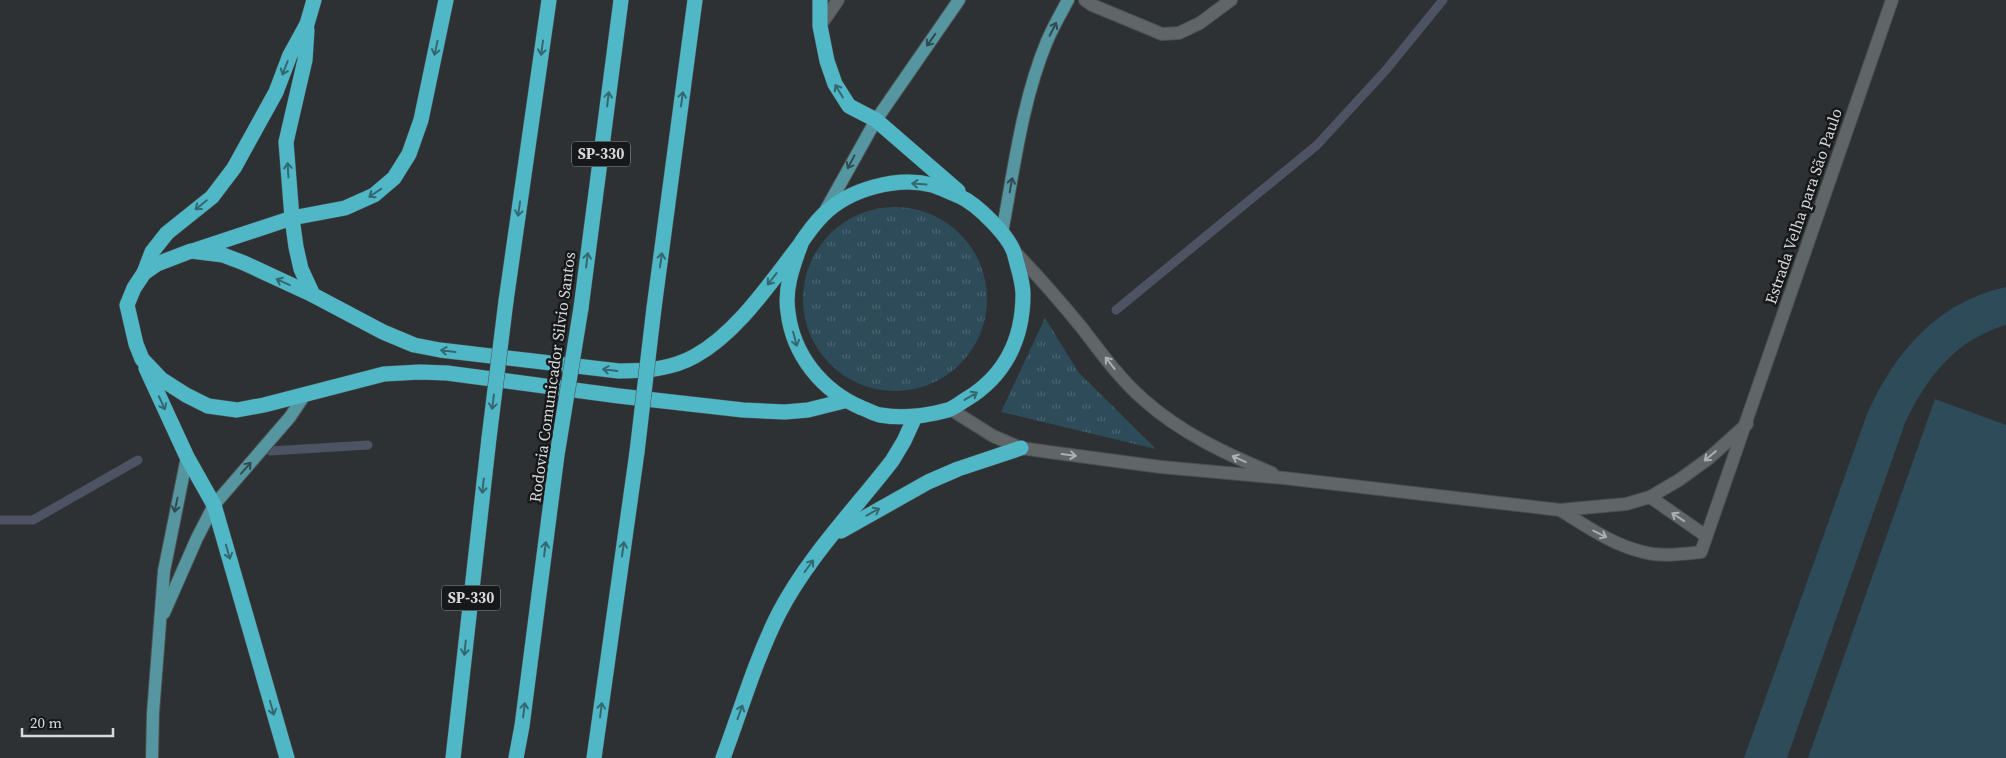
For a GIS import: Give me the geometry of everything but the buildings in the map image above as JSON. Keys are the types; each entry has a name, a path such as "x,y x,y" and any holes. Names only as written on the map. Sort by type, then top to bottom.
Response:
{"highway":[{"path":"287,758 214,505 187,457 142,359 136,344 127,305 134,288 144,273 152,252 167,234 212,197 234,168 276,92 290,55 307,24 314,0"},
{"path":"144,273 158,264 191,251 292,218 345,208 374,195 394,178 409,154 421,120 446,0"},
{"name":"SP-330","path":"453,758 506,301 548,0"},
{"name":"Rodovia Comunicador Silvio Santos","path":"516,758 522,726 557,455 581,308 621,0"},
{"path":"594,758 695,0"},
{"path":"802,241 790,275 787,311 797,347 817,377 844,401 878,415 915,417 950,409 982,390 1006,363 1020,329 1023,292 1014,251 1002,233 968,200 876,120 849,106 835,84 827,61 820,26 820,0"},
{"path":"307,24 305,60 286,142 292,218 301,269 313,295"},
{"path":"191,251 224,255 244,262 313,295 383,332 414,345 440,350 610,370 646,371 672,366 696,356 720,338 752,306 824,214 856,192 893,182 931,185 968,200"},
{"path":"142,359 161,378 186,395 208,406 237,410 264,405 384,374 420,372 447,373 618,396 743,410 785,412 808,410 844,401"},
{"path":"723,758 760,657 779,614 798,580 892,461 915,417"},
{"path":"831,537 928,482 958,469 1021,448"}],"main road":[{"path":"824,214 876,120 959,0"},
{"path":"1002,233 1033,82 1048,40 1068,0"},
{"path":"160,622 197,538 214,505 290,417 306,393"},
{"path":"152,758 153,713 164,571 187,457"}],"street":[{"path":"820,26 838,0"},
{"path":"1085,0 1092,5 1162,34 1179,33 1200,23 1231,0"},
{"name":"Estrada Velha para São Paulo","path":"1560,510 1599,534 1643,552 1661,554 1701,552 1747,424 1892,0"},
{"path":"1014,251 1046,284 1121,378 1143,400 1193,436 1239,459 1284,478"},
{"path":"950,409 993,436 1021,448 1161,467 1284,478 1560,510 1626,504 1650,497 1680,480 1708,459 1747,424"},
{"path":"1650,497 1706,536"}],"green space":[{"path":"895,207 913,209 930,214 960,234 980,264 985,281 987,299 985,317 980,334 960,364 930,384 913,389 895,391 877,389 860,384 830,364 810,334 805,317 803,299 805,281 810,264 830,234 860,214 877,209"},
{"path":"2006,287 2006,325 1988,331 1972,340 1945,362 1913,406 1905,423 1787,758 1744,758 1867,414 1878,391 1905,351 1939,317 1959,304 1981,294"},
{"path":"1045,318 1079,373 1156,449 1001,412"},
{"path":"1935,399 2006,425 2006,758 1808,758"}],"waterway":[{"path":"1116,310 1317,145 1386,70 1443,0"},
{"path":"270,451 368,445"},
{"path":"0,520 33,520 138,460"}]}
